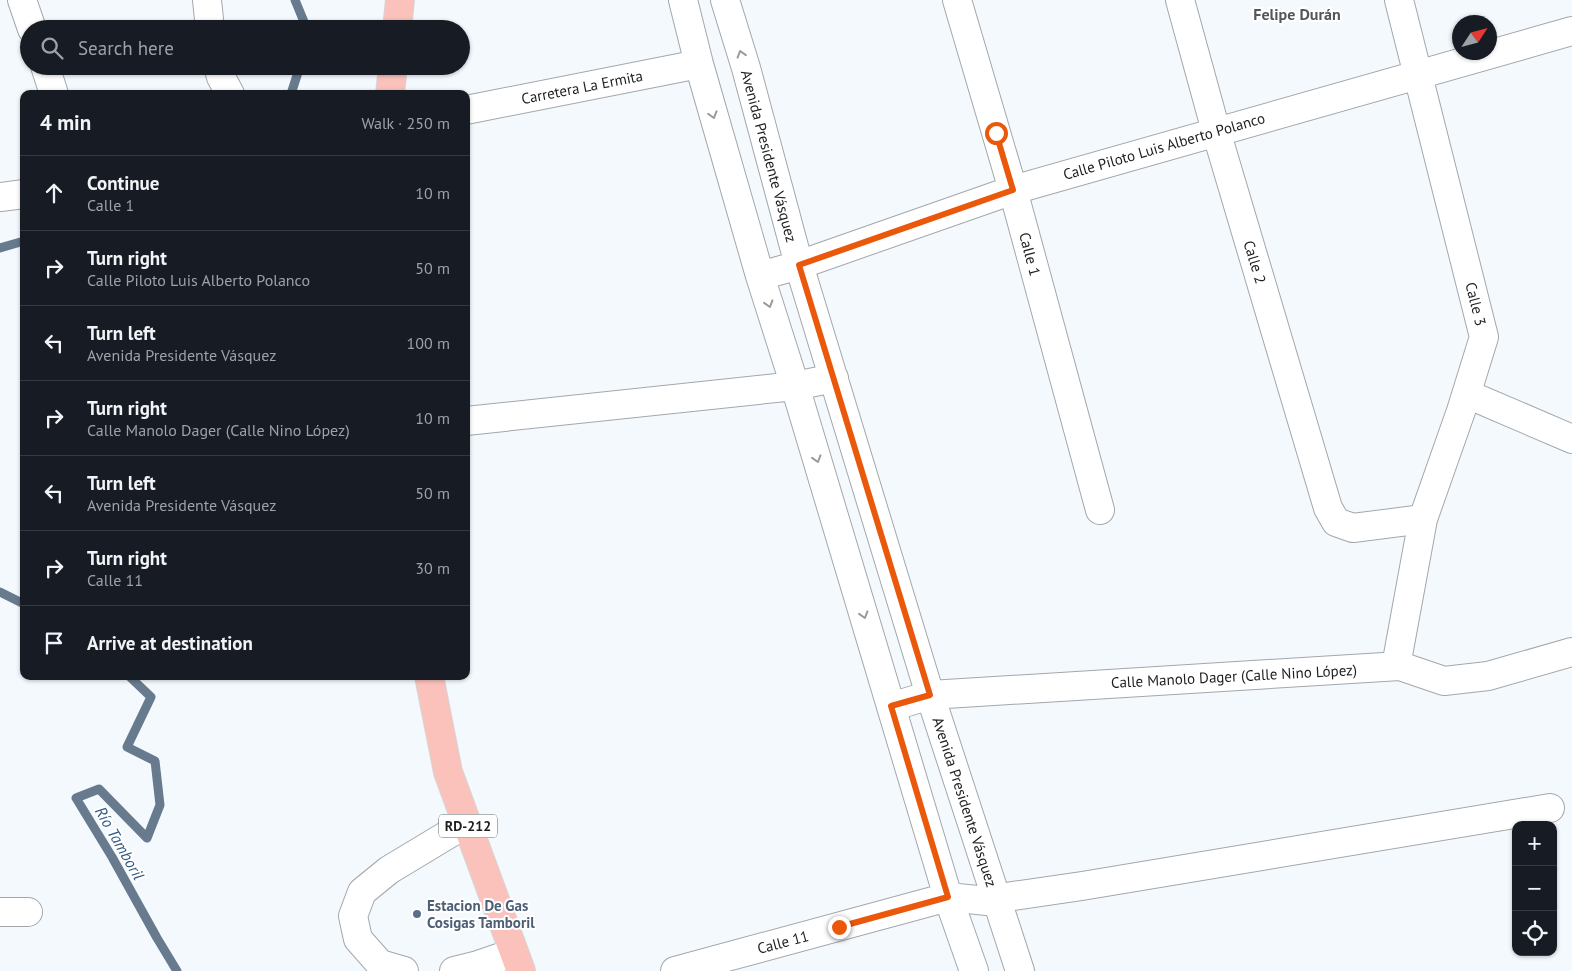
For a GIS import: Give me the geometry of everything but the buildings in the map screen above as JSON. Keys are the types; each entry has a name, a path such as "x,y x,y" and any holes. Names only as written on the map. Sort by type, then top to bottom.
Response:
{"main road":[{"path":"398,20 400,0"},
{"path":"390,90 392,75"},
{"name":"RD-212","path":"429,680 448,772 517,962"}],"street":[{"path":"207,0 209,20"},
{"path":"683,0 698,64 760,276 795,386 948,897 974,971"},
{"name":"Avenida Presidente Vásquez","path":"725,0 746,68 799,265 930,695 1020,971"},
{"name":"Calle 1","path":"957,0 1013,190 1100,510"},
{"name":"Calle 2","path":"1180,0 1216,131 1325,498 1336,522 1353,528 1423,518"},
{"name":"Calle 3","path":"1396,666 1423,518 1467,394 1484,337 1399,0"},
{"path":"18,1 28,20"},
{"name":"Calle Piloto Luis Alberto Polanco","path":"760,276 799,265 1013,190 1572,31"},
{"name":"Carretera La Ermita","path":"470,109 698,64"},
{"path":"48,75 53,90"},
{"path":"220,75 228,90"},
{"path":"0,197 20,194"},
{"path":"470,421 795,386 834,378"},
{"path":"1467,394 1572,439"},
{"name":"Calle Manolo Dager (Calle Nino López)","path":"891,706 930,695 1396,666 1444,681 1488,676 1572,652"},
{"path":"948,897 997,902 1006,897 1550,808"},
{"path":"404,971 380,964 358,939 353,916 362,892 389,870 467,823"},
{"name":"Calle 11","path":"675,971 948,897"},
{"path":"0,912 28,912"},
{"path":"454,971 478,965 517,962"}],"waterway":[{"name":"Río Tamboril","path":"295,0 303,20"},
{"name":"Río Tamboril","path":"292,90 297,75"},
{"name":"Río Tamboril","path":"0,248 20,242"},
{"name":"Río Tamboril","path":"0,592 20,602"},
{"name":"Río Tamboril","path":"133,680 151,697 127,747 155,761 160,805 147,838 99,789 76,798 177,971"}],"place":[{"name":"Estacion De Gas Cosigas Tamboril","path":"417,914"}],"district":[{"name":"Felipe Durán","path":"1297,14"}],"route":[{"path":"839,927 948,897 891,706 930,695 799,265 1013,190 996,133"}]}
